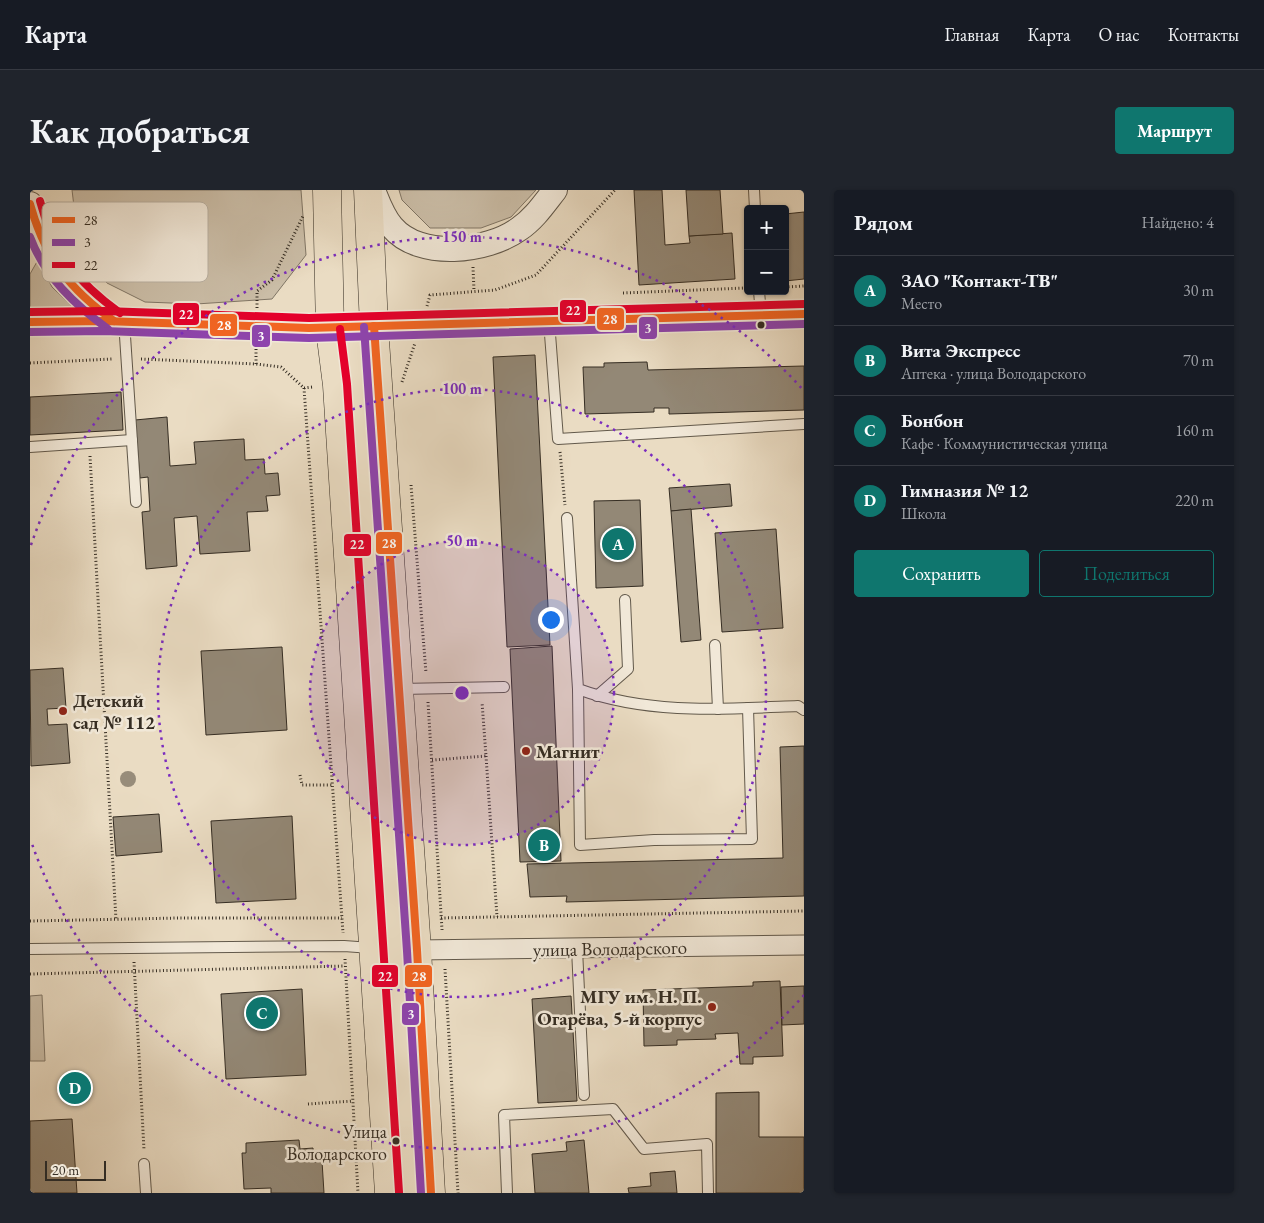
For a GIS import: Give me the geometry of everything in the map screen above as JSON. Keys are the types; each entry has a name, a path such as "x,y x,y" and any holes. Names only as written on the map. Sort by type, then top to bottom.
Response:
{"main road":[{"path":"327,190 330,330 337,385 389,1193"},
{"path":"368,190 374,326 431,1193"},
{"path":"330,330 374,326"}],"street":[{"path":"373,190 381,210 392,228 408,240 426,247 445,250 472,247 495,241 519,230 538,212 555,190"},
{"path":"30,204 42,239"},
{"path":"69,282 84,298 119,321"},
{"path":"374,326 804,314"},
{"path":"30,322 119,321 330,330"},
{"name":"улица Володарского","path":"416,950 804,945"}],"lane":[{"path":"754,190 755,205"},
{"path":"759,295 761,315"},
{"path":"119,321 127,358 136,502"},
{"path":"549,321 558,439 804,424"},
{"path":"30,448 132,440"},
{"path":"567,518 578,689 580,844 654,840 752,839 748,708"},
{"path":"597,696 628,669 624,600"},
{"path":"715,645 718,709"},
{"path":"399,689 504,687"},
{"path":"578,689 597,696 650,707 718,709 798,706 804,710"},
{"path":"30,949 344,946 374,948"},
{"path":"577,949 584,1094"},
{"path":"507,1193 504,1115 613,1109 644,1149 707,1144 708,1193"},
{"path":"144,1164 146,1193"}],"path":[{"path":"495,290 536,275 616,190"},
{"path":"258,291 272,280 306,212"},
{"path":"789,287 804,286"},
{"path":"622,293 744,288"},
{"path":"30,363 127,358"},
{"path":"403,382 404,392"},
{"path":"304,388 346,966 358,1193"},
{"path":"558,439 567,518"},
{"path":"89,443 116,920"},
{"path":"410,480 427,687 458,1193"},
{"path":"484,722 496,917"},
{"path":"431,760 486,756"},
{"path":"300,775 302,785 333,784"},
{"path":"441,918 804,911"},
{"path":"30,922 342,918"},
{"path":"133,949 144,1164"},
{"path":"30,974 346,966"},
{"path":"308,1104 353,1101"}],"shaded area":[{"path":"72,190 301,190 306,255 272,299 196,304 145,302 106,282 208,282 208,202 73,202"},
{"path":"399,190 536,190 511,217 481,228 430,228 402,200"},
{"path":"38,260 42,268 42,282 49,282 52,287 80,314 30,315 30,274"},
{"path":"42,995 45,1061 30,1061 30,996"}],"building":[{"path":"634,190 662,190 665,245 690,243 689,236 732,233 735,279 639,285"},
{"path":"686,190 720,190 723,234 689,236"},
{"path":"804,212 804,279 789,281 789,214"},
{"path":"535,355 550,645 507,647 493,357"},
{"path":"647,362 648,370 804,366 804,410 669,414 669,408 654,408 654,412 585,414 583,367 604,367 604,363"},
{"path":"121,392 123,430 30,435 30,397"},
{"path":"167,417 170,466 196,464 194,442 244,439 245,460 264,459 265,474 278,473 280,495 266,496 268,511 247,512 250,551 200,554 197,516 174,518 177,566 146,569 142,512 150,511 148,477 140,478 135,420"},
{"path":"730,484 732,506 671,511 669,488"},
{"path":"640,500 643,586 596,588 594,501"},
{"path":"691,509 701,640 681,642 671,511"},
{"path":"776,529 783,628 722,632 715,533"},
{"path":"552,646 561,861 520,862 510,649"},
{"path":"282,647 287,730 206,735 201,651"},
{"path":"63,668 66,708 47,709 48,725 67,724 70,763 31,766 30,670"},
{"path":"804,746 804,896 566,902 567,896 530,897 527,864 783,858 780,747"},
{"path":"159,814 162,852 116,856 113,817"},
{"path":"292,816 296,899 216,903 211,821"},
{"name":"МГУ им. Н. П. Огарёва, 5-й корпус","path":"780,981 783,1056 753,1057 753,1064 740,1064 738,1033 715,1034 716,1039 677,1040 677,1045 644,1046 643,990 753,986 753,982"},
{"path":"804,986 804,1024 782,1025 781,987"},
{"path":"302,989 306,1075 226,1079 221,994"},
{"path":"571,996 577,1101 538,1103 532,999"},
{"path":"759,1092 759,1137 804,1137 804,1193 716,1193 716,1093"},
{"path":"72,1119 77,1193 30,1193 30,1121"},
{"path":"299,1140 300,1149 313,1148 314,1162 322,1161 324,1193 271,1193 271,1188 244,1189 242,1153 246,1153 246,1143"},
{"path":"584,1140 589,1193 535,1193 532,1154 567,1151 566,1142"},
{"path":"675,1171 677,1193 629,1193 628,1188 651,1186 650,1173"}],"transit line":[{"name":"22","path":"40,201 42,207"},
{"name":"28","path":"30,204 42,238"},
{"name":"3","path":"30,237 42,262"},
{"name":"3","path":"57,282 73,300 108,329"},
{"name":"28","path":"70,282 84,297 114,321"},
{"name":"22","path":"83,282 120,313"},
{"name":"22","path":"30,312 104,311 309,318 804,304"},
{"name":"28","path":"30,322 104,321 309,328 804,314"},
{"name":"3","path":"30,332 103,331 309,338 804,324"},
{"name":"28","path":"374,326 417,950 431,1193"},
{"name":"3","path":"364,327 407,951 421,1193"},
{"name":"22","path":"340,329 347,384 399,1192"}],"place":[{"name":"ЗАО \"Контакт-ТВ\"","path":"618,544"},
{"name":"Детский сад № 112","path":"63,711"},
{"name":"Магнит","path":"526,751"},
{"name":"Вита Экспресс","path":"544,845"},
{"name":"МГУ им. Н. П. Огарёва, 5-й корпус","path":"712,1007"},
{"name":"Бонбон","path":"262,1013"},
{"name":"Гимназия № 12","path":"75,1088"},
{"name":"Улица Володарского","path":"396,1141"}]}
